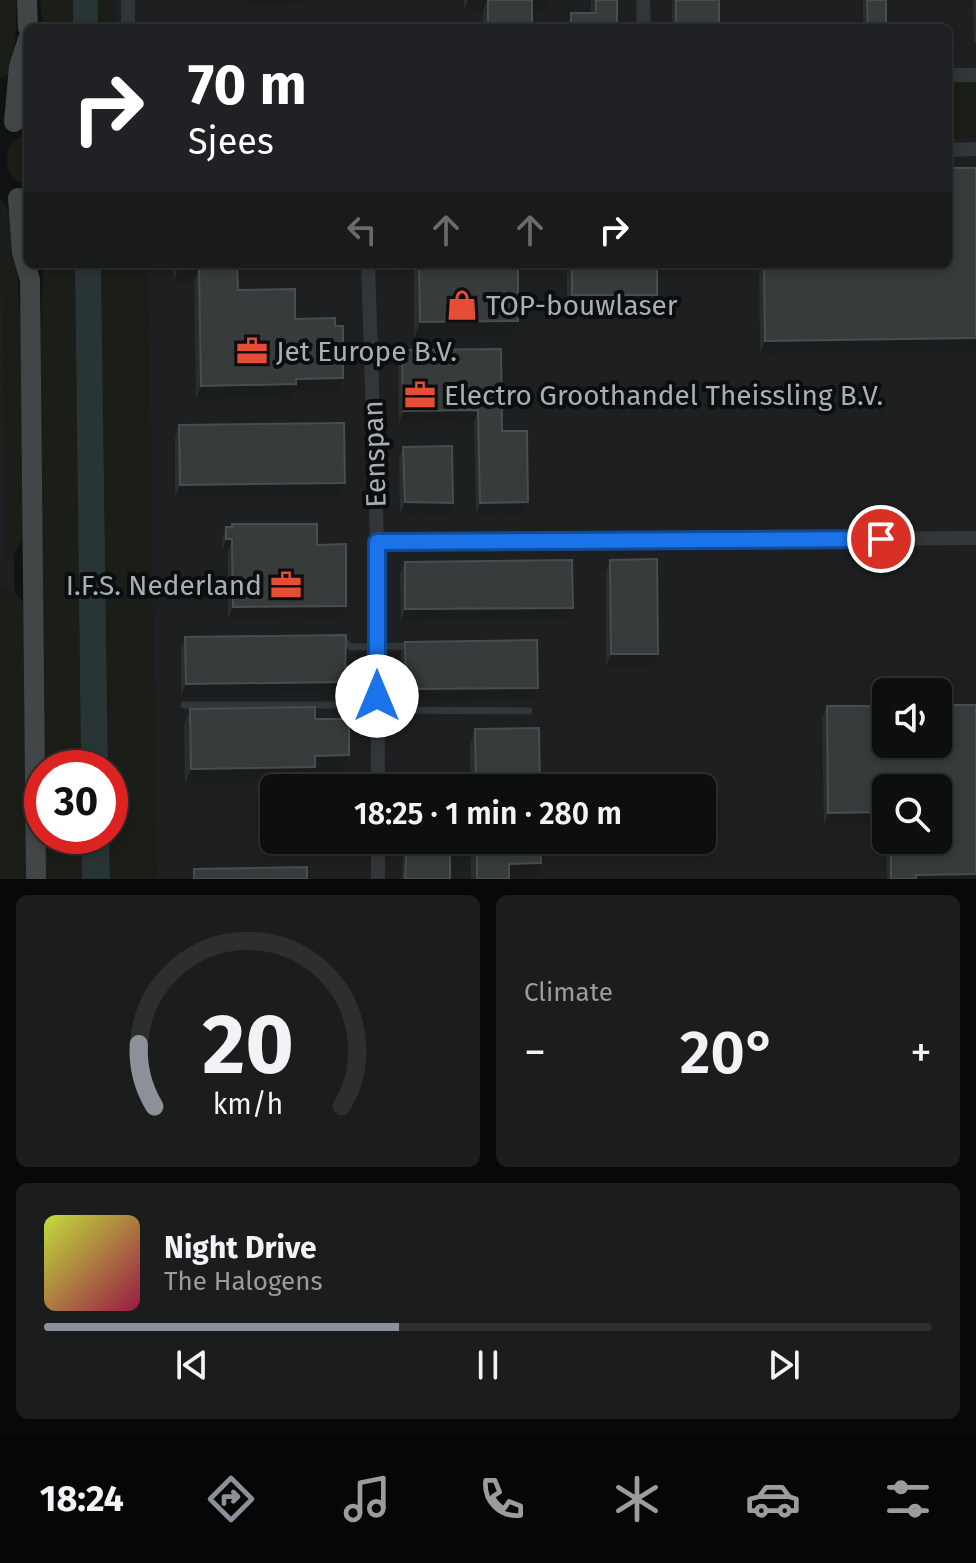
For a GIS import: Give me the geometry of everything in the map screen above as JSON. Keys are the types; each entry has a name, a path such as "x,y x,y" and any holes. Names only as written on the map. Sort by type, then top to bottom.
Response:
{"main road":[{"path":"27,0 28,24"},
{"path":"14,125 19,67 24,51"},
{"path":"0,186 23,198 24,256"},
{"path":"33,272 36,879"}],"street":[{"path":"128,0 128,24"},
{"path":"643,0 644,24"},
{"path":"952,75 976,75"},
{"path":"952,150 976,149"},
{"name":"Eenspan","path":"368,268 377,542 378,774"},
{"path":"377,542 976,538"},
{"path":"378,854 378,879"}],"lane":[{"path":"327,638 342,638 351,647 423,646"},
{"path":"184,705 336,705 351,696 377,703 529,711"}],"shaded area":[{"path":"0,0 17,0 14,74 0,78"},
{"path":"40,0 73,0 73,24 43,24"},
{"path":"73,0 98,0 98,24 73,24"},
{"path":"98,0 114,0 115,24 98,24"},
{"path":"114,0 976,0 976,879 123,879 123,854 128,854 128,750 122,750 117,268 952,268 952,24 115,24"},
{"path":"976,83 976,138 952,138 952,84"},
{"path":"24,135 24,184 12,176 7,160 8,151"},
{"path":"0,197 13,218 25,381 23,536 15,553 6,560"},
{"path":"0,216 7,226 15,624 14,879 0,879"},
{"path":"43,268 75,268 81,750 43,750 39,398"},
{"path":"75,268 101,268 108,750 81,750"},
{"path":"101,268 148,268 157,879 110,879 110,854 128,854 128,750 108,750"},
{"path":"0,585 24,602 26,879 0,879"},
{"path":"44,854 81,854 82,879 44,879"},
{"path":"81,854 109,854 110,879 82,879"}],"building":[{"path":"488,0 532,0 532,24 488,24"},
{"path":"596,0 617,0 617,24 571,24 571,13 596,13"},
{"path":"676,0 719,0 719,24 676,24"},
{"path":"867,0 886,0 886,24 868,24"},
{"path":"952,168 976,168 976,338 765,341 764,268 952,268"},
{"path":"199,268 237,268 238,290 295,289 295,319 335,318 335,326 343,326 343,378 296,379 296,384 201,386"},
{"path":"419,268 518,268 518,321 420,322"},
{"path":"572,268 657,268 657,295 572,295"},
{"path":"501,349 502,431 527,431 528,502 480,503 478,410 403,411 402,350"},
{"path":"344,423 345,483 180,485 179,425"},
{"path":"452,446 453,503 405,502 403,447"},
{"path":"232,524 317,524 317,545 346,544 346,606 233,607 232,539 226,539 226,527 232,527"},
{"path":"657,559 658,654 611,654 610,560"},
{"path":"572,560 573,608 405,609 405,562"},
{"path":"346,635 345,682 186,684 185,637"},
{"path":"537,640 538,688 406,689 405,642"},
{"path":"952,705 976,705 976,874 916,875 916,879 891,879 891,854 952,854 952,774 872,774 872,812 828,813 827,706 872,706 872,758 952,758"},
{"path":"315,707 315,719 349,719 349,755 315,756 315,767 191,769 190,709"},
{"path":"539,728 540,774 476,774 475,729"},
{"path":"406,854 450,854 450,879 405,879"},
{"path":"477,854 541,854 541,863 509,864 509,879 477,879"},
{"path":"307,867 307,879 194,879 194,869"}],"place":[{"name":"TOP-bouwlaser","path":"462,305"},
{"name":"Jet Europe B.V.","path":"252,351"},
{"name":"Electro Groothandel Theissling B.V.","path":"420,395"},
{"name":"I.F.S. Nederland","path":"286,585"}],"route":[{"path":"377,696 377,542 881,539"}]}
